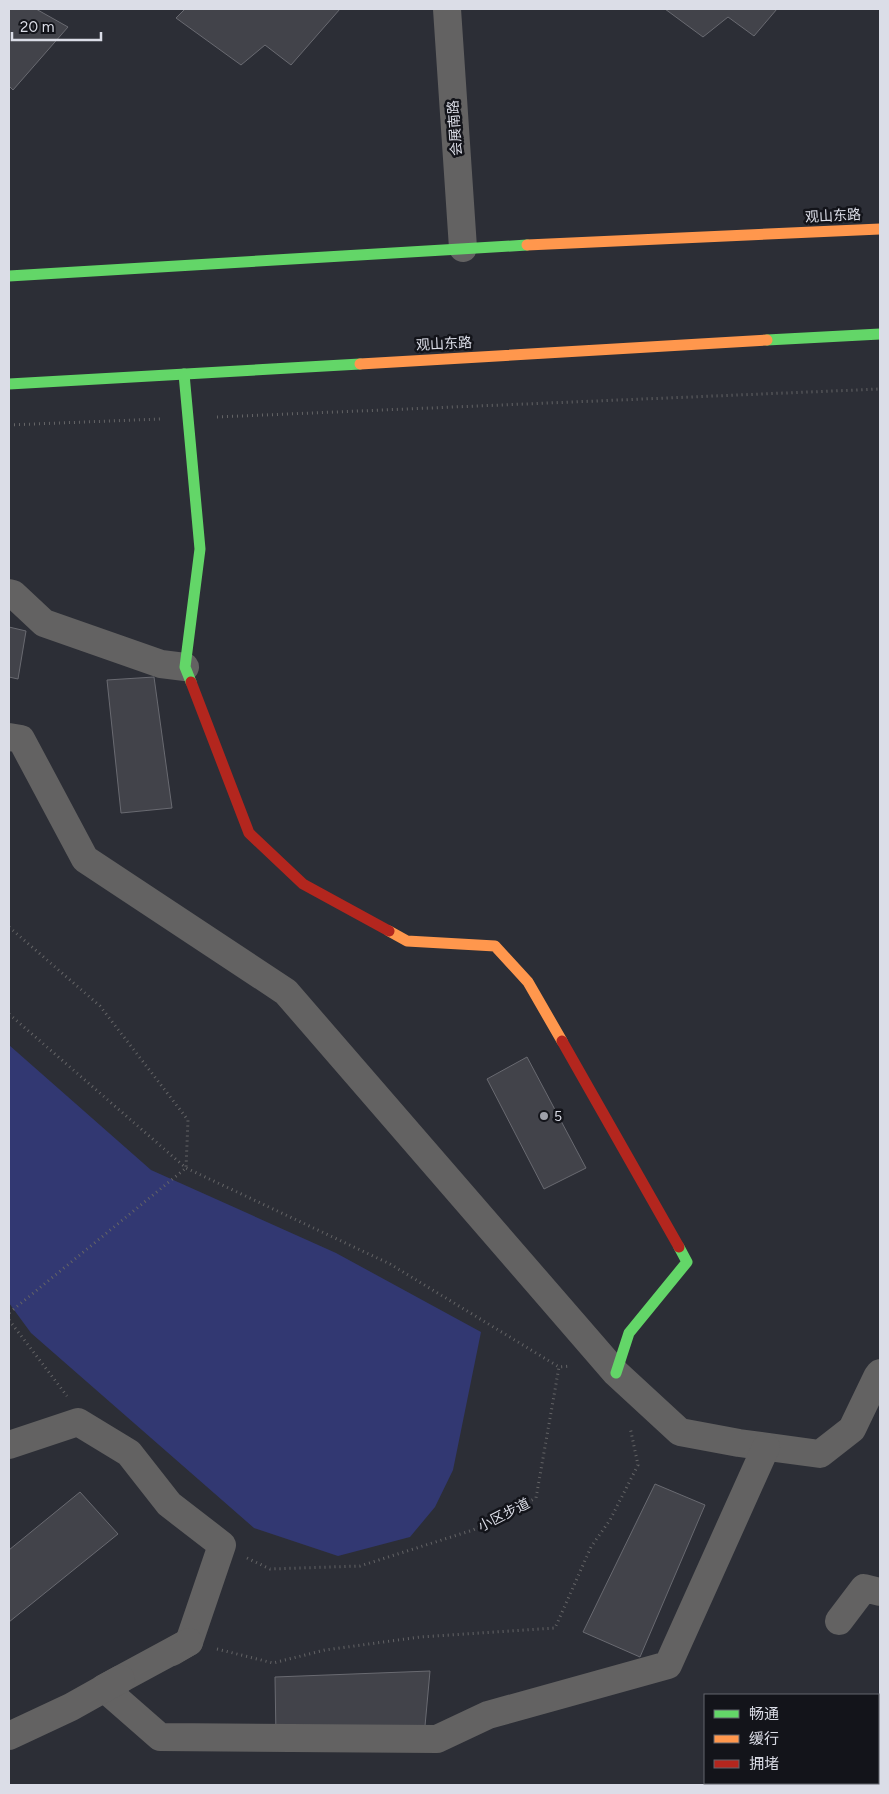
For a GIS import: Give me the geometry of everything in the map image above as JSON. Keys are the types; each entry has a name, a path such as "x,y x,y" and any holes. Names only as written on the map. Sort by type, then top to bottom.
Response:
{"main road":[{"name":"观山东路","path":"9,276 463,248 880,229"},
{"name":"观山东路","path":"9,384 880,334"},
{"path":"184,374 200,549 185,667 249,833 303,884 407,941 495,946 528,982 687,1262 628,1333 616,1373"}],"street":[{"name":"会展南路","path":"447,9 463,248"},
{"path":"9,593 13,594 44,622 161,664 185,667"},
{"path":"9,737 21,739 85,859 286,992 616,1373 680,1432 820,1454 852,1429 880,1374"},
{"path":"9,1445 78,1422 130,1452 169,1504 222,1545 189,1642 71,1706 9,1736"},
{"path":"104,1688 160,1737 437,1739 488,1715 668,1665 766,1447"},
{"path":"839,1621 864,1588 880,1592"}],"path":[{"path":"217,417 880,389"},
{"path":"9,425 167,419"},
{"path":"9,927 100,1006 188,1120 186,1168 9,1313"},
{"path":"9,1014 186,1168 390,1264 559,1367 606,1364 616,1373"},
{"path":"9,1320 95,1432"},
{"name":"小区步道","path":"222,1545 270,1569 360,1566 473,1530 536,1498 559,1367"},
{"path":"189,1642 273,1663 325,1650 420,1637 555,1628 591,1547 610,1520 638,1465 629,1423"}],"water":[{"path":"9,1045 151,1170 336,1253 481,1332 453,1470 435,1507 410,1537 338,1556 254,1528 31,1333 9,1303"}],"building":[{"path":"9,9 36,9 68,27 13,90 9,86"},
{"path":"185,9 340,9 291,65 265,45 241,65 176,18"},
{"path":"665,9 777,9 754,36 728,17 703,37"},
{"path":"9,627 26,631 18,679 9,677"},
{"path":"154,677 172,808 121,813 107,680"},
{"path":"527,1057 586,1168 544,1189 487,1079"},
{"path":"655,1484 705,1505 640,1657 583,1632"},
{"path":"80,1492 118,1534 9,1622 9,1550"},
{"path":"430,1671 425,1726 276,1737 275,1677"}],"traffic: fast":[{"path":"9,276 527,245"},
{"path":"767,340 880,334"},
{"path":"9,384 360,364"},
{"path":"184,374 200,549 185,667 191,682"},
{"path":"616,1373 629,1333 687,1262 679,1247"}],"traffic: slow":[{"path":"527,245 880,229"},
{"path":"360,364 767,340"},
{"path":"389,931 407,941 495,946 528,982 562,1041"}],"traffic: jam":[{"path":"191,682 249,833 303,884 389,931"},
{"path":"562,1041 679,1247"}],"place":[{"name":"5","path":"544,1116"}]}
